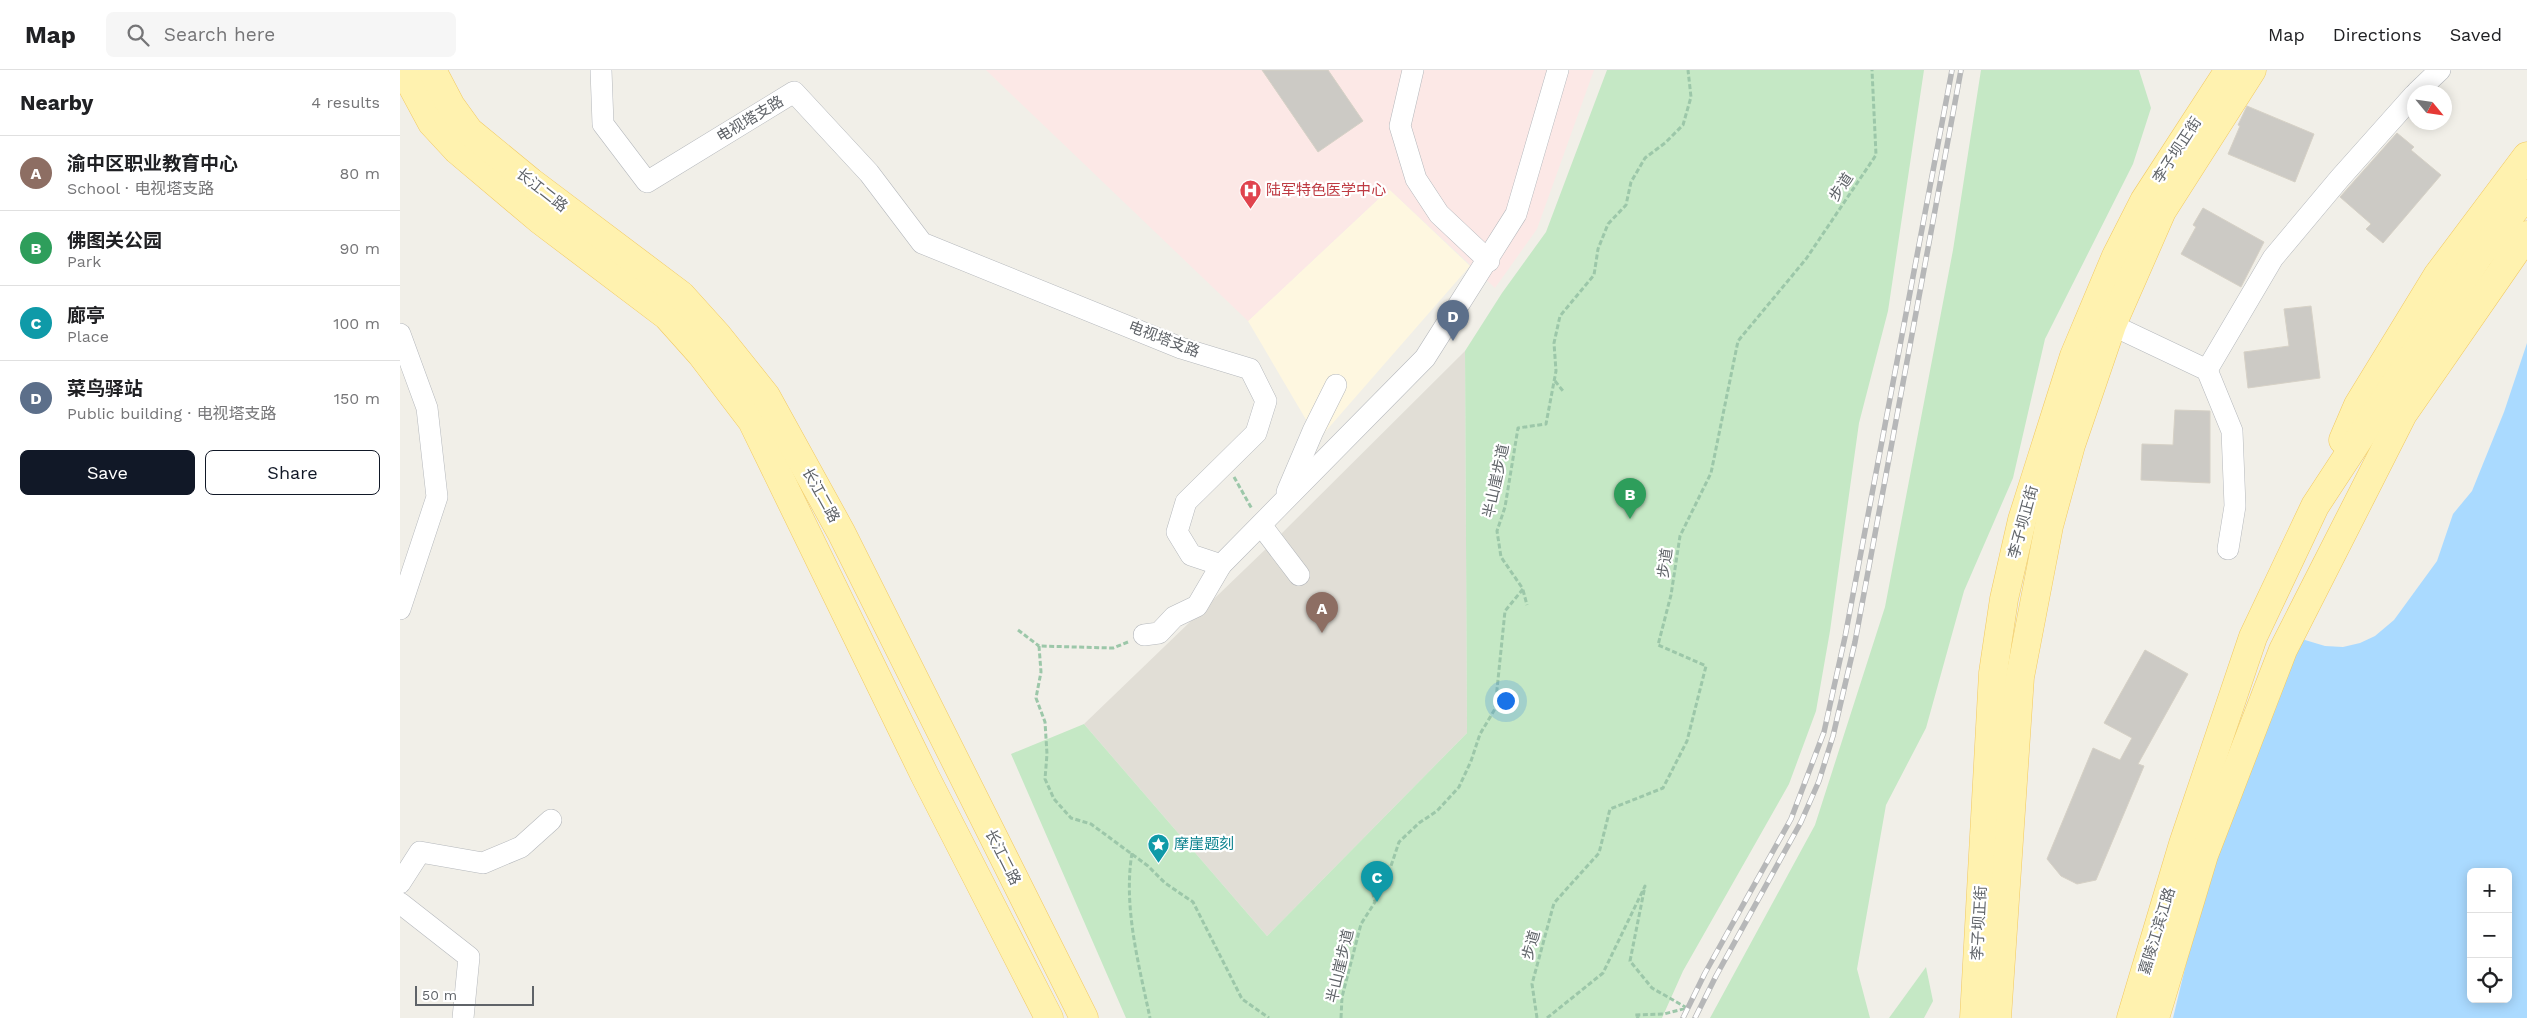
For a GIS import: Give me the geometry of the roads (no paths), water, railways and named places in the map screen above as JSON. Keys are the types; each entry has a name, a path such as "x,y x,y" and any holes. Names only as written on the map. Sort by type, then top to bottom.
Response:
{"main road":[{"name":"长江二路","path":"406,70 412,86 432,123 457,150 540,220 668,316 701,354 752,421 925,776 1049,1018"},
{"name":"长江二路","path":"432,70 451,106 469,131 531,182 682,295 766,396 841,532 1084,1018"},
{"name":"李子坝正街","path":"1974,1018 1993,673 2004,599 2022,520 2074,356 2116,256 2144,201 2229,70"},
{"name":"李子坝正街","path":"1997,1018 2020,677 2049,526 2071,445 2112,325 2136,266 2162,212 2252,70"},
{"path":"2194,850 2253,637 2315,506 2358,405 2437,276 2527,156"},
{"path":"2315,506 2478,257 2527,194"},
{"path":"2194,850 2284,650 2403,414 2527,235"},
{"path":"2403,414 2527,269"},
{"name":"嘉陵江滨江路","path":"2131,1018 2194,850"},
{"name":"嘉陵江滨江路","path":"2155,1018 2194,850"}],"street":[{"name":"电视塔支路","path":"601,70 603,124 647,182 794,92 869,173 922,243 1181,348 1250,369 1266,401 1256,433 1186,502 1177,532 1190,555 1221,565"},
{"path":"1413,70 1400,126 1416,180 1439,214 1489,261"},
{"path":"1144,635 1159,633 1174,617 1197,606 1221,565 1425,358 1489,261 1516,214 1558,70"},
{"path":"2424,85 2440,70"},
{"path":"2207,370 2273,258 2340,178 2407,103"},
{"path":"2112,325 2207,370 2232,431 2235,506 2228,549"},
{"path":"400,334 426,408 437,497 400,609"},
{"path":"1282,504 1313,431 1336,385"},
{"path":"1261,525 1299,575"},
{"path":"400,883 420,852 483,863 521,847 551,820"},
{"path":"400,903 469,957 463,1018"}],"water":[{"path":"2527,343 2527,1018 2173,1018 2187,960 2278,644 2305,640 2325,646 2343,647 2360,643 2375,636 2394,620 2437,561 2453,514 2472,491 2504,412"}],"railway":[{"path":"1683,1018 1705,973 1791,819 1824,732 1845,637 1952,70"},
{"path":"1695,1018 1716,976 1801,822 1819,781 1833,736 1855,642 1961,70"}],"place":[{"name":"陆军特色医学中心","path":"1250,209"},
{"name":"菜鸟驿站","path":"1453,341"},
{"name":"佛图关公园","path":"1630,519"},
{"name":"渝中区职业教育中心","path":"1322,633"},
{"name":"摩崖题刻","path":"1158,863"},
{"name":"廊亭","path":"1377,902"}]}
